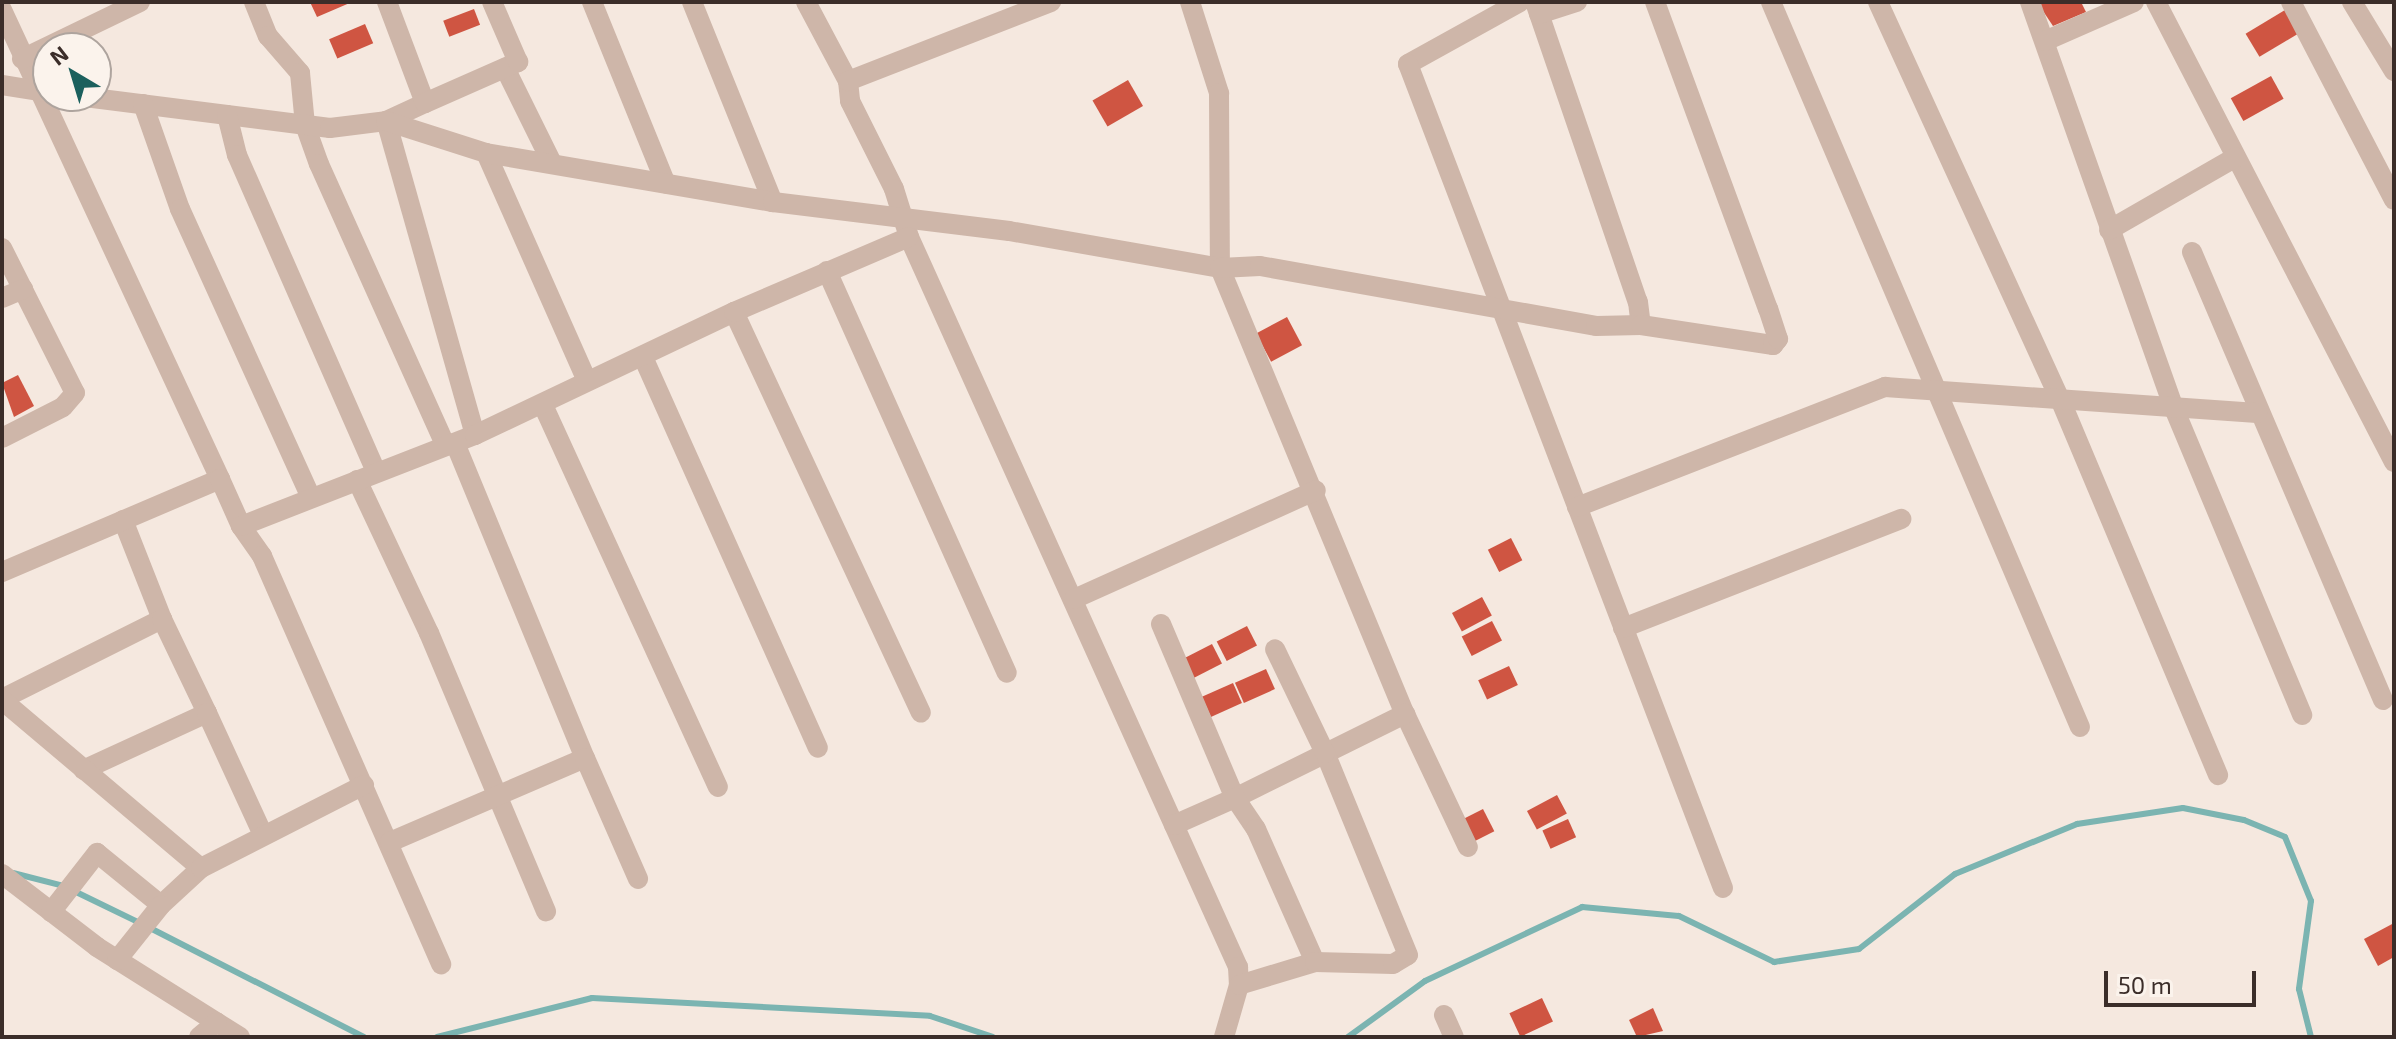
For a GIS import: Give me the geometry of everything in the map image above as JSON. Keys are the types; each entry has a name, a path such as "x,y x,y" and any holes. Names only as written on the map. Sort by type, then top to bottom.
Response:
{"street":[{"path":"254,2 268,36 300,73 305,125 450,444 638,879"},
{"path":"387,2 425,103"},
{"path":"112,100 330,128 386,121 518,62 492,2"},
{"path":"592,2 666,184"},
{"path":"692,2 773,202"},
{"path":"806,2 848,81 850,101 1238,967 1239,985 1224,1037"},
{"path":"848,81 1051,2"},
{"path":"1190,2 1219,93 1220,268 1316,490 1405,714 1468,847"},
{"path":"1520,2 1408,64 1723,888"},
{"path":"1577,2 1537,8 1638,302 1641,325"},
{"path":"386,121 486,153 551,161 907,228 1220,268 1260,266 1596,326 1641,325 1773,345 1778,339 1655,2"},
{"path":"1771,2 2080,727"},
{"path":"1878,2 2060,399 2218,775"},
{"path":"2030,2 2173,406 2302,715"},
{"path":"2045,41 2134,2"},
{"path":"2156,2 2394,462"},
{"path":"2291,2 2394,200"},
{"path":"2352,2 2394,71"},
{"path":"22,59 129,4"},
{"path":"2,10 32,75"},
{"path":"505,68 551,161"},
{"path":"2,85 32,90"},
{"path":"143,104 180,209 311,498"},
{"path":"52,112 241,526 262,556 441,964"},
{"path":"227,115 237,155 376,472"},
{"path":"386,121 475,435"},
{"path":"486,153 587,381"},
{"path":"2109,230 2236,157"},
{"path":"241,526 475,435 543,405 587,381 827,271 907,228"},
{"path":"2,248 75,393 63,407 2,438"},
{"path":"2192,252 2257,413 2383,700"},
{"path":"827,271 1007,673"},
{"path":"2,298 23,289"},
{"path":"734,312 921,713"},
{"path":"643,357 818,748"},
{"path":"1577,507 1885,387 2257,413"},
{"path":"543,405 718,787"},
{"path":"2,572 220,479"},
{"path":"357,480 499,796 546,911"},
{"path":"1074,599 1316,490"},
{"path":"1623,628 1901,519"},
{"path":"123,520 162,619 263,835"},
{"path":"162,619 2,700 201,868"},
{"path":"1161,624 1235,798 1256,829 1315,962"},
{"path":"1239,985 1315,962 1393,964 1408,955 1325,753 1275,649"},
{"path":"83,770 207,713"},
{"path":"1174,825 1405,714"},
{"path":"390,842 585,758"},
{"path":"117,960 157,910 201,868 364,785"},
{"path":"56,906 97,853 157,910"},
{"path":"9,879 56,906 117,960 240,1037"},
{"path":"1444,1015 1454,1037"},
{"path":"199,1037 217,1022"}],"building":[{"path":"310,2 352,2 317,17"},
{"path":"2037,2 2081,2 2086,12 2053,26"},
{"path":"474,9 480,25 449,37 443,21"},
{"path":"2285,10 2299,33 2259,57 2246,34"},
{"path":"365,24 373,43 337,59 329,39"},
{"path":"2271,76 2284,99 2243,121 2231,98"},
{"path":"1128,80 1143,106 1107,126 1092,101"},
{"path":"1287,317 1302,345 1271,362 1256,333"},
{"path":"18,375 34,406 14,417 2,383"},
{"path":"1511,538 1522,560 1499,572 1488,550"},
{"path":"1482,597 1492,616 1462,632 1452,613"},
{"path":"1492,621 1502,641 1472,656 1462,636"},
{"path":"1247,626 1257,646 1227,661 1217,641"},
{"path":"1212,644 1222,664 1192,679 1182,659"},
{"path":"1509,666 1518,685 1487,699 1478,680"},
{"path":"1266,669 1275,689 1244,703 1235,683"},
{"path":"1233,683 1242,703 1211,717 1202,697"},
{"path":"1557,795 1567,814 1537,830 1527,811"},
{"path":"1483,809 1494,831 1472,843 1461,820"},
{"path":"1568,819 1576,837 1551,849 1542,830"},
{"path":"2394,923 2394,957 2378,966 2364,939"},
{"path":"1542,998 1553,1022 1520,1037 1509,1013"},
{"path":"1653,1008 1663,1031 1637,1037 1629,1020"}],"waterway":[{"path":"1348,1037 1425,981 1582,907 1679,916 1774,962 1859,949 1955,874 2077,824 2183,808 2244,820 2285,837 2311,901 2299,989 2311,1037"},
{"path":"13,873 64,886"},
{"path":"74,891 140,923"},
{"path":"150,928 364,1037"},
{"path":"437,1037 592,998 930,1016 993,1037"}]}
